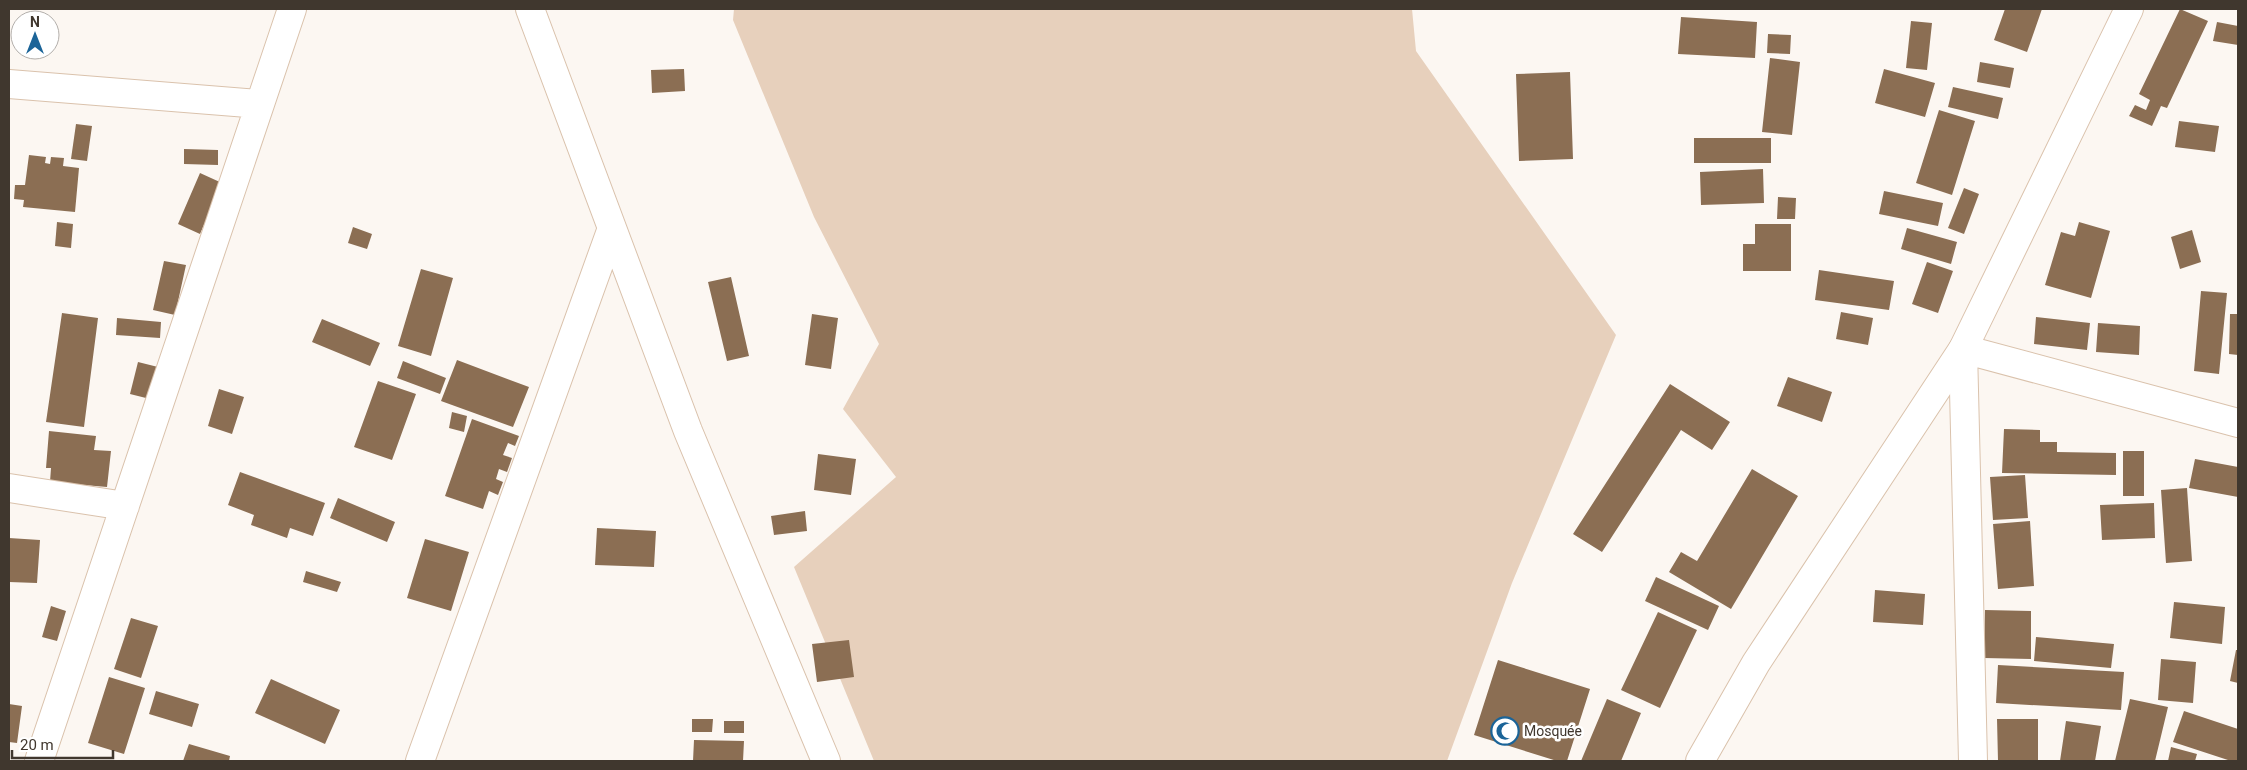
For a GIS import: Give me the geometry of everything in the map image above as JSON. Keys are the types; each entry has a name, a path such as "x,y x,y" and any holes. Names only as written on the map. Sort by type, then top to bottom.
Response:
{"street":[{"path":"39,761 292,9"},
{"path":"530,9 688,431 826,761"},
{"path":"1700,761 1756,663 1963,349 2129,9"},
{"path":"9,84 260,104"},
{"path":"420,761 612,228"},
{"path":"1963,349 2238,423"},
{"path":"1963,349 1972,761"},
{"path":"9,488 125,506"}],"shaded area":[{"path":"734,9 1412,9 1416,51 1616,335 1512,583 1447,761 874,761 794,567 896,477 843,409 879,344 814,217 733,20"}],"building":[{"path":"2005,9 2042,9 2027,52 1994,40"},
{"path":"2180,9 2208,21 2167,108 2161,106 2152,126 2129,116 2135,105 2146,110 2150,100 2139,94"},
{"path":"1681,17 1757,22 1755,58 1678,54"},
{"path":"1911,21 1932,23 1927,70 1906,68"},
{"path":"2217,22 2238,26 2238,45 2213,41"},
{"path":"1768,34 1791,35 1790,54 1767,53"},
{"path":"1770,58 1800,62 1792,135 1762,132"},
{"path":"1980,62 2014,68 2010,88 1977,82"},
{"path":"684,69 685,91 652,93 651,70"},
{"path":"1884,69 1935,83 1925,117 1875,103"},
{"path":"1570,72 1573,159 1519,161 1516,74"},
{"path":"1953,87 2003,98 1998,119 1948,107"},
{"path":"1939,110 1975,121 1952,195 1916,183"},
{"path":"2179,121 2219,126 2215,152 2175,147"},
{"path":"76,124 92,126 87,161 71,159"},
{"path":"1694,138 1771,138 1771,163 1694,163"},
{"path":"184,149 218,150 218,165 184,164"},
{"path":"29,155 46,157 45,163 50,164 51,157 64,158 63,166 79,168 75,212 23,207 24,200 14,199 15,185 25,185"},
{"path":"1763,169 1764,203 1701,205 1700,172"},
{"path":"200,173 222,183 200,234 178,224"},
{"path":"1964,188 1979,194 1964,234 1948,228"},
{"path":"1884,191 1943,203 1938,226 1879,214"},
{"path":"1778,197 1796,198 1795,219 1777,219"},
{"path":"57,222 73,224 71,248 55,246"},
{"path":"2079,222 2110,231 2091,298 2045,285 2061,232 2075,236"},
{"path":"1755,224 1791,224 1791,271 1743,271 1743,244 1755,244"},
{"path":"353,227 372,234 367,249 348,243"},
{"path":"1907,228 1957,242 1951,264 1901,249"},
{"path":"2192,230 2201,262 2180,269 2171,237"},
{"path":"164,261 186,265 175,315 153,310"},
{"path":"1927,262 1953,271 1938,313 1912,304"},
{"path":"421,269 453,278 431,356 398,346"},
{"path":"1819,270 1894,281 1889,310 1815,300"},
{"path":"731,277 749,356 727,361 708,282"},
{"path":"2201,291 2227,293 2219,374 2194,371"},
{"path":"1841,312 1873,318 1868,345 1836,339"},
{"path":"62,313 98,318 84,427 46,422"},
{"path":"812,314 838,318 831,369 805,365"},
{"path":"2230,314 2238,314 2238,355 2229,354"},
{"path":"2036,317 2090,323 2087,350 2034,344"},
{"path":"117,318 161,322 160,338 116,335"},
{"path":"322,319 380,343 370,366 312,342"},
{"path":"2098,323 2140,326 2139,355 2096,352"},
{"path":"457,360 529,387 513,427 441,401"},
{"path":"403,361 446,378 440,394 397,378"},
{"path":"138,362 166,369 158,401 130,394"},
{"path":"1788,377 1832,392 1822,422 1777,406"},
{"path":"378,381 416,394 392,460 354,447"},
{"path":"1670,384 1730,422 1712,450 1681,430 1602,552 1573,534"},
{"path":"219,389 244,397 232,434 208,426"},
{"path":"452,412 467,416 464,432 449,428"},
{"path":"472,419 519,436 515,446 508,443 503,455 512,458 507,472 499,469 496,479 503,482 498,495 489,491 483,509 445,496"},
{"path":"2004,429 2040,430 2040,442 2057,442 2057,452 2116,453 2116,475 2002,473"},
{"path":"49,431 96,436 94,450 111,451 107,487 50,482 51,468 46,468"},
{"path":"2123,451 2144,451 2144,496 2123,496"},
{"path":"818,454 856,459 851,495 814,490"},
{"path":"2195,459 2238,467 2238,497 2189,488"},
{"path":"1752,469 1798,496 1731,609 1669,572 1681,552 1697,561"},
{"path":"240,472 325,503 313,536 290,528 287,538 251,525 254,515 228,505"},
{"path":"2025,475 2028,518 1993,520 1990,477"},
{"path":"2187,488 2192,561 2166,563 2161,490"},
{"path":"338,498 395,522 387,542 330,518"},
{"path":"2154,503 2155,538 2102,540 2100,505"},
{"path":"805,511 807,531 774,535 771,516"},
{"path":"2030,521 2034,586 1998,589 1993,524"},
{"path":"597,528 656,531 654,567 595,565"},
{"path":"9,538 40,540 37,583 9,582"},
{"path":"425,539 469,552 451,611 407,598"},
{"path":"306,571 341,582 337,592 303,582"},
{"path":"1656,577 1719,606 1708,630 1645,601"},
{"path":"1875,590 1925,594 1923,625 1873,622"},
{"path":"2174,602 2225,607 2222,644 2170,638"},
{"path":"51,606 66,611 57,641 42,637"},
{"path":"1985,610 2031,611 2031,659 1984,658"},
{"path":"1658,612 1697,630 1660,708 1621,690"},
{"path":"131,618 158,626 141,678 114,669"},
{"path":"2036,637 2114,644 2111,668 2034,661"},
{"path":"849,640 854,677 817,682 812,644"},
{"path":"2236,650 2238,650 2238,683 2230,681"},
{"path":"2161,659 2196,662 2193,703 2158,700"},
{"path":"1498,660 1590,689 1567,761 1557,761 1474,735"},
{"path":"1998,665 2124,672 2121,710 1996,703"},
{"path":"109,677 145,688 124,754 88,743"},
{"path":"271,679 340,710 325,744 255,713"},
{"path":"156,691 199,704 192,727 149,714"},
{"path":"1607,699 1641,713 1621,761 1581,761"},
{"path":"2130,699 2168,707 2155,761 2115,761"},
{"path":"9,704 22,706 17,743 9,742"},
{"path":"2184,711 2238,729 2238,761 2231,761 2173,742"},
{"path":"692,719 713,719 712,732 692,732"},
{"path":"1997,719 2038,719 2038,761 1998,761"},
{"path":"724,721 744,721 744,733 724,733"},
{"path":"2066,721 2101,726 2095,761 2060,761"},
{"path":"694,740 744,741 743,761 693,761"},
{"path":"189,744 230,756 229,761 183,761"},
{"path":"2171,747 2197,754 2195,761 2168,761"}],"place":[{"name":"Mosquée","path":"1505,731"}]}
